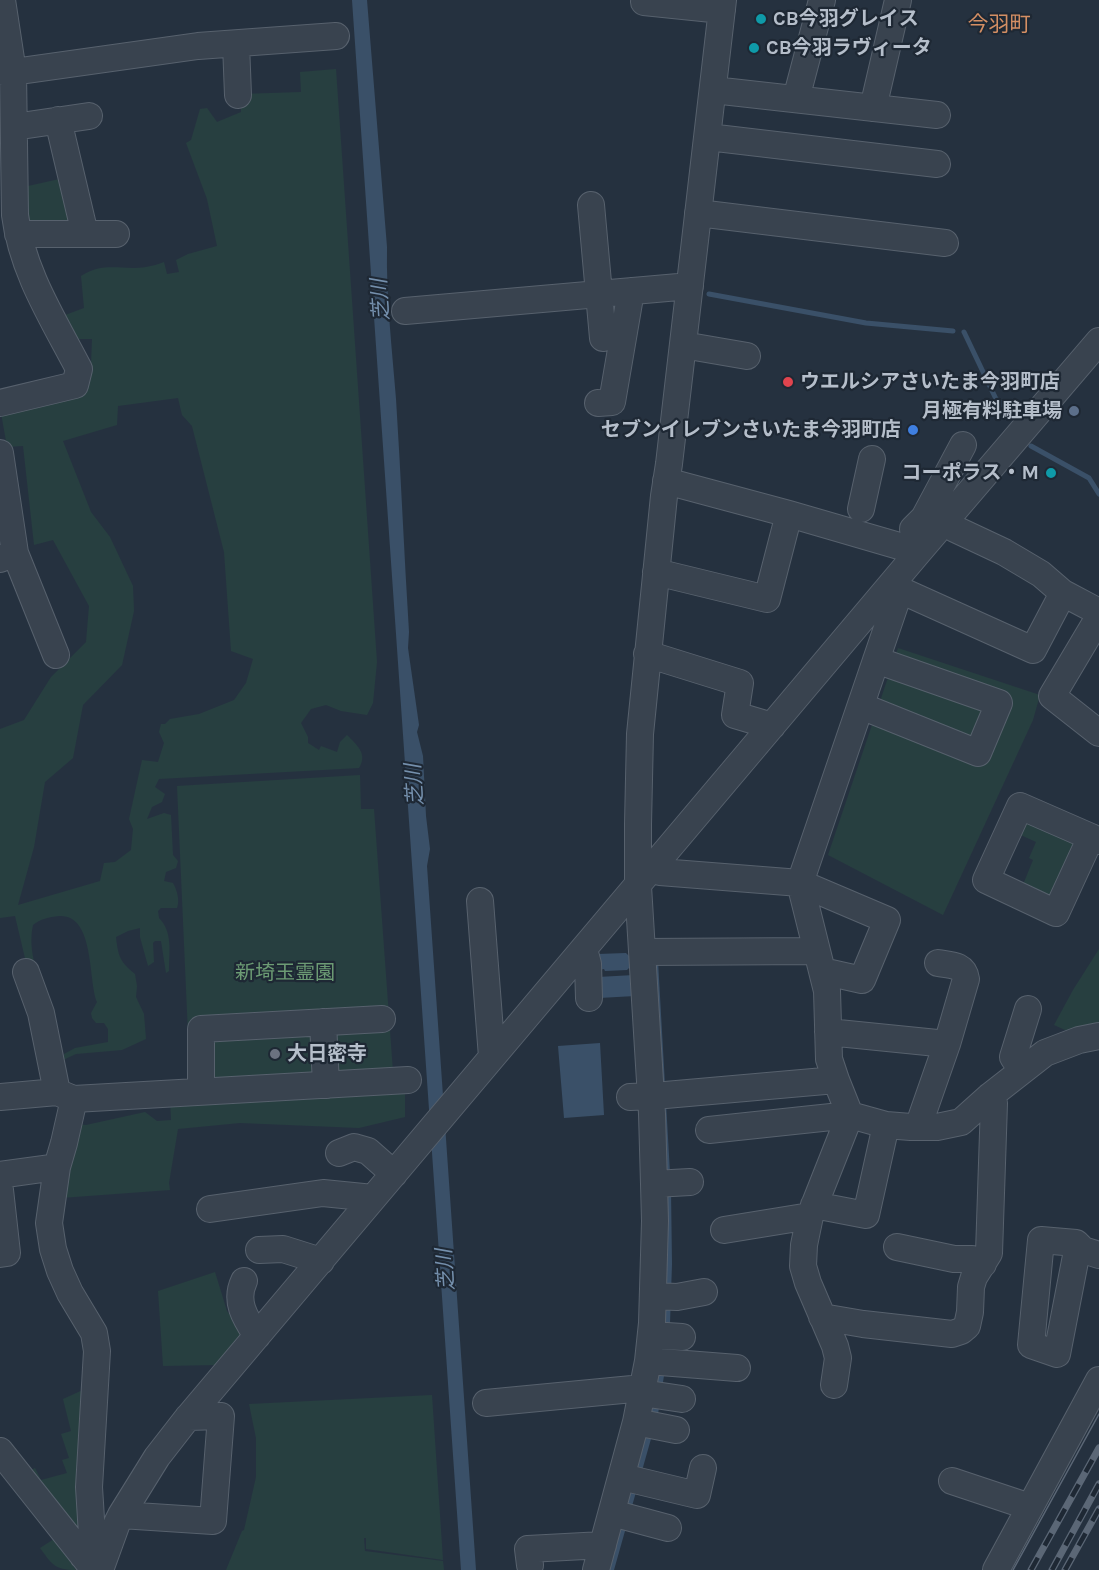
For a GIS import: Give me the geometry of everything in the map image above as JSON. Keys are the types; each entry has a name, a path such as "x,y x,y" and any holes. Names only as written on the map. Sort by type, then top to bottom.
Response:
{"street":[{"path":"796,99 822,0"},
{"path":"873,108 898,0"},
{"path":"0,403 75,385 79,369 31,277 18,234 7,177 14,126 2,1"},
{"path":"596,1570 603,1545 620,1515 630,1479 652,1425 656,1361 665,1336 665,1296 655,1221 670,1183 640,1097 654,986 642,952 645,877 640,734 666,481 723,5 644,2"},
{"path":"7,71 198,46 336,36"},
{"path":"236,44 238,95"},
{"path":"713,90 937,115"},
{"path":"14,126 89,116"},
{"path":"58,120 85,234"},
{"path":"708,137 937,164"},
{"path":"591,205 603,338"},
{"path":"698,213 945,243"},
{"path":"18,234 116,234"},
{"path":"405,311 690,286"},
{"path":"598,403 612,402 631,291"},
{"path":"683,345 747,356"},
{"path":"930,524 963,500 1098,345"},
{"path":"93,1565 157,1457 188,1417 772,726 895,588 916,555 930,524 935,484 963,446"},
{"path":"0,453 7,556 56,655"},
{"path":"861,509 872,459"},
{"path":"666,481 789,514 884,530 916,555"},
{"path":"935,484 963,500"},
{"path":"656,572 767,599 789,514"},
{"path":"930,524 955,529 1004,552 1041,574 1063,593 1099,614 1052,696 1099,733"},
{"path":"895,588 1033,650 1063,593"},
{"path":"834,1385 838,1358 808,1283 803,1266 804,1245 812,1211 850,1115 830,1059 827,991 800,883 876,660 895,588"},
{"path":"647,654 740,683 735,715 772,726"},
{"path":"861,706 978,753 999,704 876,660"},
{"path":"1020,806 1095,839 1056,913 986,880 1020,806"},
{"path":"642,952 819,961 862,980 887,920 800,883 660,872 645,877"},
{"path":"480,901 492,1057"},
{"path":"584,949 588,964 589,998"},
{"path":"918,1127 947,1044 966,979 965,972 961,968 938,963"},
{"path":"26,972 41,1013 65,1095 64,1143 57,1167 49,1223 53,1249 70,1293 94,1333 97,1351 89,1487 93,1565"},
{"path":"1022,1071 1013,1057 1028,1009"},
{"path":"201,1091 201,1029 382,1019"},
{"path":"323,1022 326,1085"},
{"path":"828,1032 947,1044"},
{"path":"709,1130 850,1115 886,1125 937,1127 961,1122 1045,1053 1079,1040 1099,1036"},
{"path":"0,1097 201,1091 408,1080"},
{"path":"640,1097 836,1080"},
{"path":"822,1317 952,1334 962,1331 967,1326 970,1287 989,1253 994,1103 990,1096"},
{"path":"724,1230 812,1211 866,1215 886,1125"},
{"path":"339,1153 354,1147 368,1151 394,1174"},
{"path":"0,1174 57,1167"},
{"path":"0,1190 7,1253 0,1254"},
{"path":"210,1209 323,1193 373,1198"},
{"path":"897,1247 954,1259 972,1259 982,1264"},
{"path":"259,1250 283,1249 321,1261"},
{"path":"243,1281 239,1300 244,1316 257,1336"},
{"path":"665,1296 704,1292"},
{"path":"656,1361 737,1368"},
{"path":"996,1570 1099,1380"},
{"path":"486,1404 655,1394"},
{"path":"121,1515 213,1521 221,1416 188,1417"},
{"path":"0,1450 93,1565"},
{"path":"630,1479 697,1495 703,1468"},
{"path":"952,1481 1030,1507"},
{"path":"620,1515 668,1528"},
{"path":"530,1565 528,1549 603,1545"}],"green space":[{"path":"336,69 377,662 373,703 367,715 341,711 326,705 311,709 301,723 308,737 308,743 319,750 321,746 337,752 340,742 347,735 362,754 361,763 359,768 159,779 155,787 165,794 162,802 152,807 147,819 164,813 171,815 173,855 178,861 176,868 166,872 164,881 173,883 178,898 177,908 161,908 158,911 168,936 169,971 166,973 161,941 153,943 154,962 148,966 140,937 140,928 116,937 121,958 135,974 136,997 144,1014 146,1039 122,1050 76,1054 63,1060 64,1054 75,1048 108,1042 108,1029 104,1023 96,1023 92,1018 91,1013 97,1002 88,950 79,925 71,918 59,916 39,921 33,925 33,955 47,1003 29,975 15,916 0,918 0,729 24,720 51,677 86,642 89,606 53,540 34,545 23,446 7,447 0,407 82,387 91,365 92,339 69,339 57,318 84,308 81,276 98,269 137,268 164,262 167,274 179,272 176,260 188,254 217,246 207,199 186,143 191,140 200,109 207,108 217,122 241,112 241,94 301,92 300,72","holes":["178,398 182,415 192,426 224,552 231,651 253,659 246,683 234,700 199,714 170,719 165,724 161,724 159,732 164,743 158,762 142,760 129,819 133,829 131,850 115,862 104,863 100,881 18,905 34,847 45,782 73,758 83,705 122,665 134,611 133,586 110,537 91,512 63,441 117,425 118,406"]},
{"path":"64,178 72,226 29,226 19,188"},
{"path":"898,648 1040,695 1033,720 943,915 828,855"},
{"name":"新埼玉霊園","path":"360,775 361,809 374,809 393,1072 190,1079 177,786"},
{"path":"1021,817 1079,839 1055,903 1020,892 1033,860 1029,858 1036,842 1014,832"},
{"path":"1099,949 1099,1028 1074,1034 1054,1025"},
{"path":"405,1083 405,1117 359,1128 240,1123 178,1129 169,1183 170,1190 61,1198 76,1124 86,1125 145,1112 157,1121 171,1120 170,1097"},
{"path":"215,1272 227,1311 244,1333 218,1365 163,1366 158,1291"},
{"path":"85,1389 82,1549 29,1471 35,1468 41,1480 67,1473 62,1460 69,1458 61,1434 71,1431 63,1399"},
{"path":"432,1395 443,1560 366,1549 366,1538 364,1538 365,1551 443,1561 444,1570 226,1570 244,1530 256,1477 256,1438 249,1404"},
{"path":"54,1539 76,1570 63,1569 54,1565 40,1548"}],"water":[{"name":"芝川","path":"352,0 367,0 387,247 388,304 396,399 408,648 419,725 417,732 423,756 430,849 427,866 476,1570 461,1570"},
{"path":"626,953 630,957 627,970 599,970 598,954"},
{"path":"658,961 671,1191 672,1264 668,1350 658,1414 614,1570 604,1570 650,1398 649,962"},
{"path":"634,975 635,996 599,998 598,977"},
{"path":"600,1043 604,1115 564,1118 558,1046"}],"waterway":[{"path":"709,294 866,323 953,331"},
{"path":"964,332 996,399 1018,418"},
{"path":"1031,446 1089,478 1099,494"}],"tram line":[{"path":"1013,1570 1099,1414"}],"railway":[{"path":"1031,1570 1099,1448"},
{"path":"1052,1570 1099,1484"},
{"path":"1065,1570 1099,1509"}],"place":[{"name":"CB今羽グレイス","path":"761,19"},
{"name":"CB今羽ラヴィータ","path":"754,48"},
{"name":"ウエルシアさいたま今羽町店","path":"788,382"},
{"name":"月極有料駐車場","path":"1074,411"},
{"name":"セブンイレブンさいたま今羽町店","path":"913,430"},
{"name":"コーポラス・M","path":"1051,473"},
{"name":"大日密寺","path":"275,1054"}],"district":[{"name":"今羽町","path":"999,25"}]}
